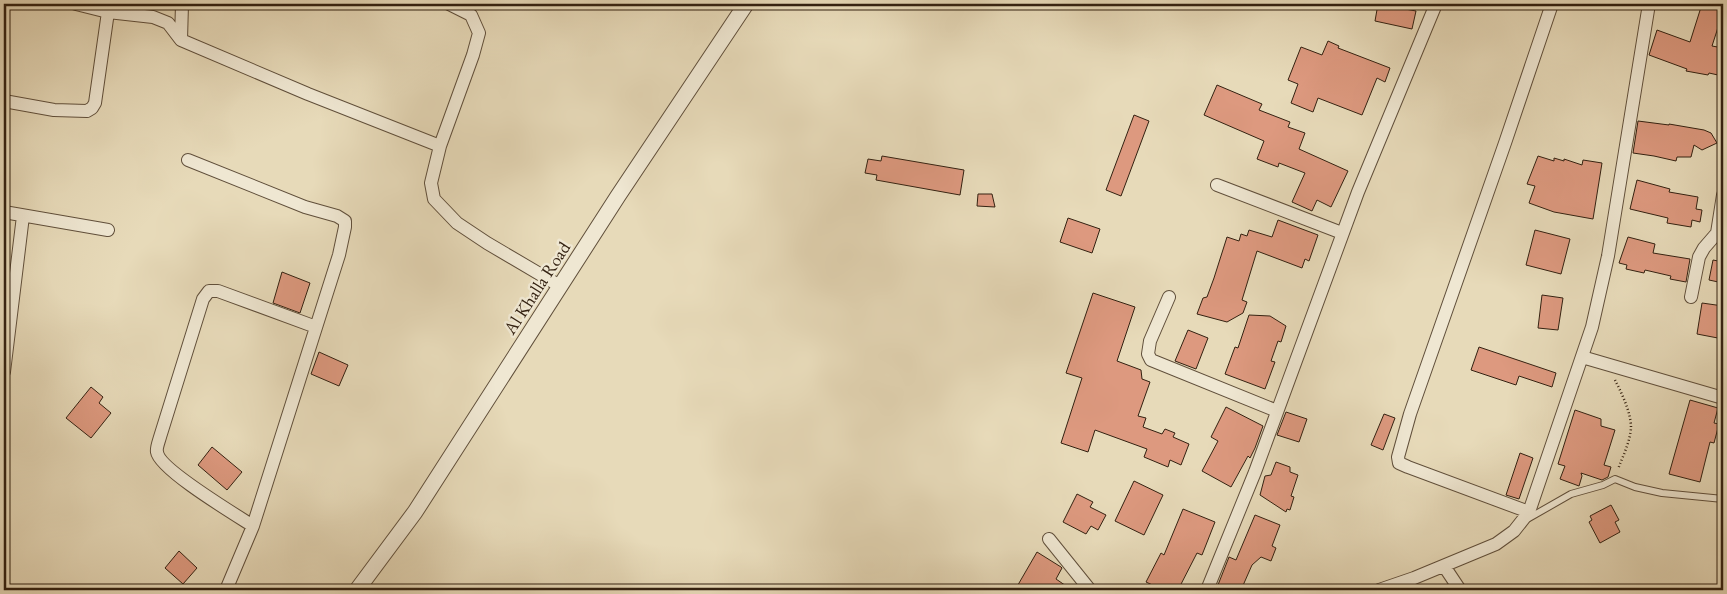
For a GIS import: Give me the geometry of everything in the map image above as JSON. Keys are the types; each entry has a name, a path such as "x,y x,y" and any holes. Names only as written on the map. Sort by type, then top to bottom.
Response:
{"street":[{"path":"76,4 108,12 153,16 168,24 181,40 308,94 440,146"},
{"path":"181,40 182,4"},
{"path":"450,4 470,15 479,33 473,55 440,146 431,183 434,199 457,223 560,286"},
{"name":"Al Khalla Road","path":"357,590 415,512 618,196 746,4"},
{"path":"1207,590 1255,472 1358,192 1436,4"},
{"path":"1526,517 1399,463 1398,457 1410,414 1552,4"},
{"path":"1379,590 1496,544 1514,531 1526,517 1592,327 1608,256 1649,4"},
{"path":"4,101 54,110 87,111 92,108 95,103 108,12"},
{"path":"188,160 305,207 337,216 345,221 339,255 253,526 226,590"},
{"path":"1217,185 1342,233"},
{"path":"1690,297 1698,257 1717,233 1723,195"},
{"path":"4,212 108,230"},
{"path":"4,372 23,216"},
{"path":"253,526 162,464 156,452 162,428 203,299 209,291 218,291 316,326"},
{"path":"1169,297 1150,341 1148,354 1152,360 1277,411"},
{"path":"1582,357 1723,398"},
{"path":"1049,539 1090,590"},
{"path":"1444,566 1460,590"}],"lane":[{"path":"1526,517 1570,494 1603,485 1614,479 1636,487 1662,493 1723,499"}],"path":[{"path":"1608,364 1623,397 1631,422 1628,443 1614,479"}],"building":[{"path":"1378,4 1416,11 1412,29 1375,21"},
{"path":"1702,4 1723,4 1723,12 1712,46 1723,48 1718,75 1686,71 1687,69 1649,55 1657,30 1690,42"},
{"path":"1328,41 1339,46 1338,48 1390,68 1385,82 1377,78 1362,115 1318,98 1313,112 1291,103 1298,84 1288,80 1301,47 1322,55"},
{"path":"1217,85 1262,104 1259,110 1290,122 1288,127 1305,133 1299,149 1348,171 1331,207 1317,200 1312,211 1292,202 1305,173 1279,163 1278,167 1257,159 1264,141 1204,115"},
{"path":"1134,115 1149,121 1121,196 1106,190"},
{"path":"1638,121 1704,130 1711,133 1717,143 1702,150 1694,145 1691,157 1677,157 1676,161 1633,153"},
{"path":"882,156 964,170 960,195 876,180 877,175 865,173 868,159 881,161"},
{"path":"1538,156 1554,161 1554,158 1564,161 1564,159 1582,165 1583,160 1602,163 1593,219 1554,212 1529,203 1535,186 1527,184"},
{"path":"1637,180 1670,189 1669,192 1698,197 1696,209 1702,210 1700,222 1692,220 1691,227 1667,223 1668,218 1630,209"},
{"path":"978,194 992,194 995,207 977,206"},
{"path":"1068,218 1100,229 1092,253 1060,242"},
{"path":"1278,220 1318,235 1309,261 1305,259 1302,268 1257,251 1242,300 1247,302 1243,313 1227,322 1197,314 1203,298 1207,297 1227,237 1239,241 1241,234 1247,236 1249,230 1272,237"},
{"path":"1535,230 1570,239 1561,274 1526,265"},
{"path":"1628,237 1655,244 1653,253 1690,259 1686,282 1670,279 1671,276 1645,270 1644,273 1626,269 1627,265 1619,263"},
{"path":"1713,260 1723,262 1723,283 1709,280"},
{"path":"282,272 310,283 300,313 273,303"},
{"path":"1093,293 1135,307 1117,361 1141,370 1142,379 1150,382 1138,416 1146,418 1143,427 1162,434 1165,429 1175,433 1173,437 1189,444 1181,465 1170,460 1168,467 1144,457 1147,449 1095,430 1088,452 1061,443 1082,378 1066,373"},
{"path":"1542,295 1563,298 1558,330 1538,328"},
{"path":"1702,303 1723,306 1723,339 1697,334"},
{"path":"1249,315 1270,316 1286,326 1281,342 1278,341 1271,361 1275,362 1265,389 1225,374 1235,347 1238,348"},
{"path":"1188,330 1208,338 1196,369 1175,361"},
{"path":"1479,347 1556,373 1552,387 1519,376 1516,385 1471,370"},
{"path":"319,352 348,365 339,386 311,374"},
{"path":"91,387 103,397 99,403 111,413 91,438 66,418"},
{"path":"1690,400 1718,408 1714,423 1719,424 1714,443 1710,442 1700,482 1669,474"},
{"path":"1226,407 1263,426 1250,458 1248,456 1231,487 1202,471 1218,441 1211,437"},
{"path":"1575,410 1601,419 1601,426 1615,430 1604,465 1611,467 1608,477 1602,480 1581,473 1579,486 1560,479 1565,466 1558,464"},
{"path":"1286,412 1307,419 1299,442 1277,435"},
{"path":"1384,414 1395,418 1383,450 1371,445"},
{"path":"212,447 242,472 227,490 198,465"},
{"path":"1520,453 1533,458 1519,499 1506,495"},
{"path":"1276,462 1290,467 1290,472 1298,475 1291,496 1294,497 1290,510 1287,509 1286,512 1260,495 1265,476 1271,475"},
{"path":"1134,481 1163,495 1144,535 1115,521"},
{"path":"1077,494 1093,502 1090,507 1106,515 1098,530 1091,526 1086,534 1063,522"},
{"path":"1611,505 1619,520 1615,522 1620,532 1600,543 1589,522 1592,520 1590,516"},
{"path":"1183,509 1215,522 1202,555 1197,553 1178,590 1163,590 1146,582 1161,553 1164,555"},
{"path":"1255,515 1280,525 1272,546 1276,548 1271,561 1261,557 1252,565 1241,590 1216,590 1229,557 1236,560"},
{"path":"179,551 197,568 183,584 165,568"},
{"path":"1037,552 1062,568 1056,579 1072,590 1015,590"}]}
